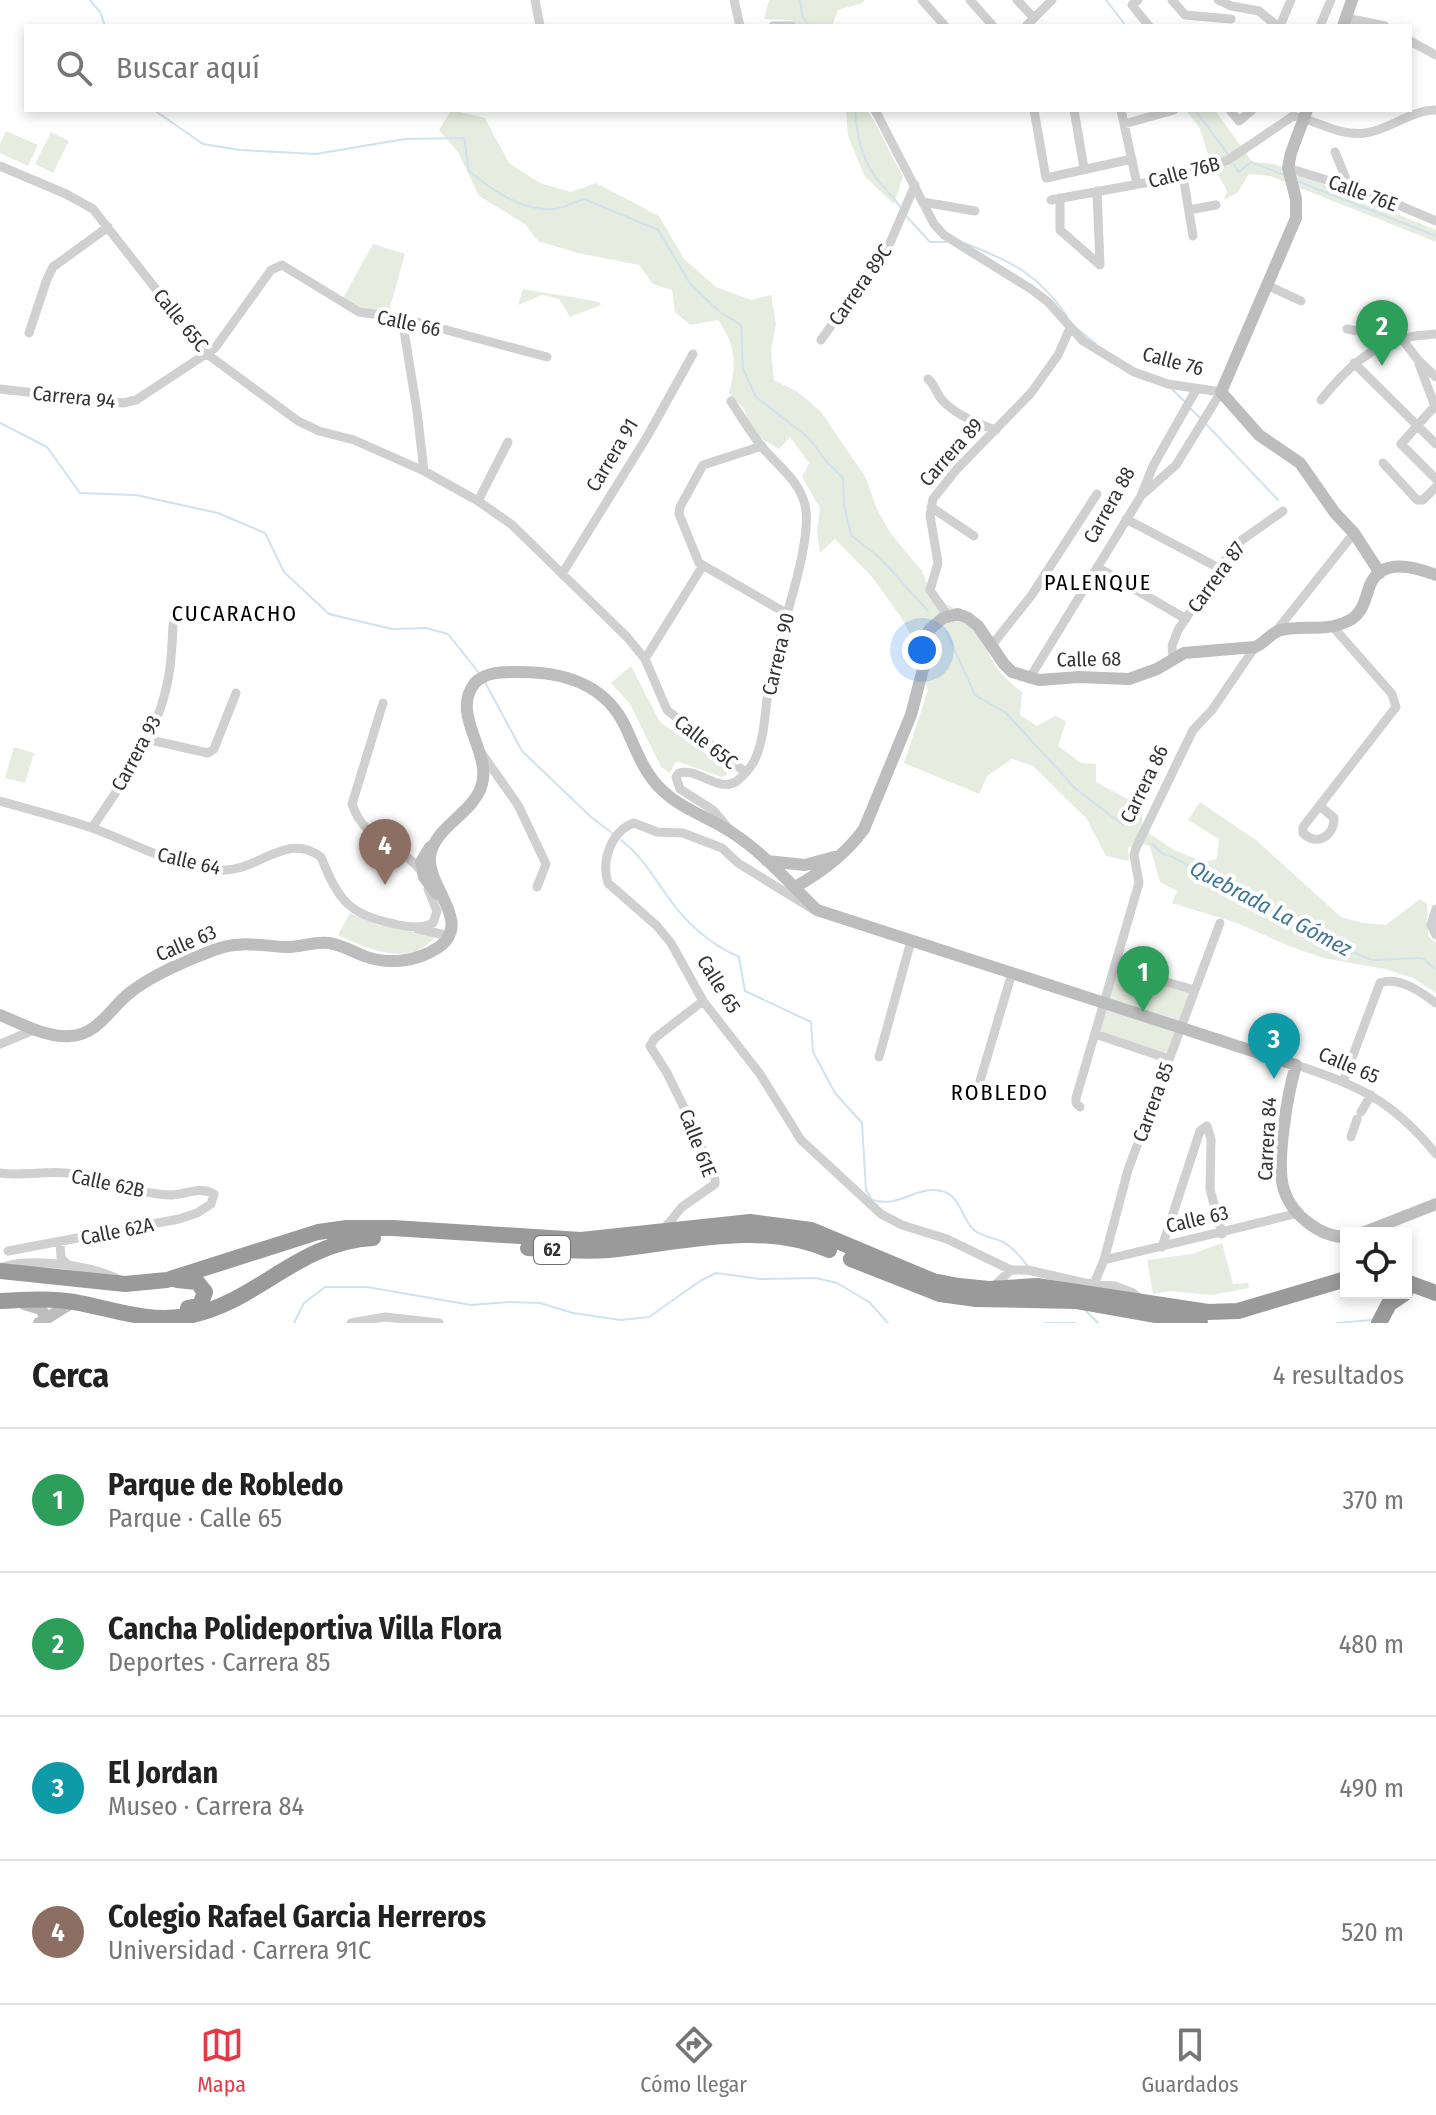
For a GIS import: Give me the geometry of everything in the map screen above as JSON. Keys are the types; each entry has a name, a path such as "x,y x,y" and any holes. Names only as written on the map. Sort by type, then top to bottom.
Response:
{"highway":[{"name":"62","path":"0,1270 125,1284 167,1280 318,1232 347,1228 581,1240 750,1222 801,1228 933,1281 989,1289 1037,1279 1077,1301 1200,1323"},
{"name":"62","path":"0,1301 73,1302 131,1317 170,1319 190,1316 221,1305 322,1248 375,1238 583,1251 768,1235 813,1243 940,1294 976,1299 1057,1289 1224,1313 1340,1281"},
{"path":"1412,1277 1436,1288"},
{"path":"167,1280 197,1282 205,1292 200,1306 182,1309 170,1319"},
{"path":"1412,1290 1436,1288"},
{"path":"1379,1323 1389,1304 1395,1299"}],"main road":[{"path":"1344,22 1352,0"},
{"path":"1221,392 1296,218 1290,175 1291,153 1306,114"},
{"name":"Calle 76","path":"1221,392 1259,435 1300,463 1335,513 1354,533 1380,573"},
{"path":"1277,630 1333,627 1349,621 1366,600 1371,583 1380,573 1392,567 1408,565 1436,575"},
{"path":"795,887 814,877 848,850 864,829 890,771 916,699 927,635 934,623 953,614 963,615 989,640"},
{"name":"Carrera 86","path":"1255,647 1263,644 1277,630"},
{"name":"Calle 68","path":"989,640 1008,668 1018,676 1029,679 1129,679 1157,669 1184,653 1255,647"},
{"name":"Calle 65","path":"478,748 468,717 470,692 480,678 491,674 555,673 588,686 615,708 643,765 662,790 679,805 730,831 817,910 1296,1065"},
{"path":"450,936 452,920 445,901 421,859 479,795 484,769 478,748"},
{"path":"430,879 430,855 440,836"},
{"path":"765,860 805,865 827,860 848,850"},
{"name":"Calle 63","path":"0,1015 66,1037 89,1031 140,985 199,956 231,945 251,943 288,947 331,943 370,958 392,962 424,955 441,946 450,936"},
{"name":"Carrera 84","path":"1296,1065 1288,1103 1282,1170 1284,1191 1299,1213"},
{"path":"1378,1227 1436,1203"},
{"path":"1299,1213 1316,1229 1340,1237"},
{"path":"0,1301 41,1309 42,1321 73,1302"}],"street":[{"path":"535,0 540,24"},
{"path":"734,0 740,24"},
{"path":"922,0 943,24"},
{"path":"970,0 991,24"},
{"path":"1017,0 1029,24 1052,0"},
{"path":"1172,0 1185,15 1230,22 1223,3"},
{"path":"1280,24 1291,0"},
{"path":"1321,24 1331,0"},
{"path":"1135,2 1148,24"},
{"path":"1223,3 1259,11 1276,24"},
{"path":"1344,22 1374,24"},
{"path":"1412,42 1436,55"},
{"path":"1306,114 1339,131 1365,133 1436,110"},
{"name":"Calle 76","path":"876,112 934,224 944,235 1039,295 1070,328 1102,354 1146,378 1196,390 1221,392"},
{"name":"Calle 76B","path":"1034,112 1046,178 1132,159"},
{"path":"1074,112 1084,168"},
{"path":"1121,112 1137,184"},
{"path":"1124,124 1167,112"},
{"path":"1232,112 1239,121 1250,112"},
{"name":"Calle 76B","path":"1097,191 1100,265 1060,230 1056,199 1097,191 1183,176 1228,160 1293,116 1306,114"},
{"path":"1335,152 1349,186"},
{"name":"Calle 65C","path":"0,166 87,203 207,354 298,421 319,431 354,440 424,471 478,501 511,524 618,627 645,659 667,710 745,772"},
{"name":"Calle 76E","path":"1290,175 1349,186 1436,221"},
{"path":"1183,176 1193,236"},
{"name":"Carrera 89C","path":"821,340 890,243 915,185"},
{"path":"923,202 975,211"},
{"path":"1189,210 1216,205"},
{"path":"29,333 53,267 108,227"},
{"name":"Carrera 94","path":"0,389 128,403 136,400 207,354 223,338 271,270 282,265"},
{"name":"Calle 66","path":"282,265 354,310 402,318 547,357"},
{"path":"1267,285 1301,301"},
{"path":"402,318 424,471"},
{"name":"Carrera 89","path":"943,618 946,613 930,590 938,563 931,507 933,499 956,470 1017,410 1050,368 1070,328"},
{"path":"1347,329 1402,339 1436,377"},
{"path":"1321,400 1354,363 1402,339 1436,334"},
{"name":"Carrera 91","path":"562,574 627,471 693,354"},
{"path":"1418,360 1435,408 1401,444 1436,479"},
{"path":"1354,363 1436,444"},
{"path":"928,379 936,386 944,402 976,423 996,430"},
{"name":"Carrera 88","path":"1029,679 1141,496 1153,466 1196,390"},
{"path":"1141,496 1176,465 1221,392"},
{"name":"Carrera 90","path":"731,401 762,446 797,485 806,507 806,534 770,678 759,746 753,763 745,772"},
{"path":"478,501 508,442"},
{"path":"762,446 706,464 679,509 693,555 702,567 786,613"},
{"path":"1383,463 1420,501 1436,487"},
{"path":"989,640 1026,604 1097,494"},
{"path":"931,507 974,536"},
{"name":"Carrera 87","path":"1173,658 1173,641 1219,568 1242,540 1283,511"},
{"path":"1126,519 1219,568"},
{"name":"Carrera 86","path":"1277,630 1354,533"},
{"path":"645,659 702,567"},
{"path":"1097,567 1186,619"},
{"name":"Carrera 93","path":"92,828 146,739 165,692 173,625"},
{"path":"1320,806 1396,707 1394,697 1333,627"},
{"name":"Carrera 86","path":"1078,1105 1095,1034 1139,883 1134,855 1136,848 1193,730 1212,710 1255,647"},
{"path":"146,739 208,753 214,749 236,693"},
{"path":"383,703 352,804 364,827 410,859 430,879 437,916 433,923 403,926"},
{"path":"478,748 518,805 546,864 537,887"},
{"path":"730,831 713,810 680,789 676,777 688,771 727,784 737,781 745,772"},
{"name":"Calle 64","path":"0,801 92,828 172,861 216,870 240,869 288,847 306,849 321,857 332,886 346,903 364,916 450,936"},
{"name":"Calle 65","path":"817,910 811,910 759,877 722,848 683,833 657,832 637,823 623,829 607,854 608,883 657,926 678,954 703,1001 760,1074 796,1134 872,1207 902,1225 947,1239 1011,1270"},
{"path":"410,859 430,846"},
{"path":"1434,930 1436,909"},
{"name":"Carrera 85","path":"1094,1284 1104,1260 1128,1170 1220,923"},
{"path":"879,1057 911,941"},
{"path":"1119,958 1156,979 1195,990"},
{"path":"977,1091 1012,973"},
{"path":"1343,1082 1377,987 1383,981 1412,987 1436,1003"},
{"name":"Calle 61E","path":"682,1207 709,1191 715,1179 673,1084 650,1046 655,1038 703,1001"},
{"path":"0,1044 36,1029"},
{"path":"1095,1034 1169,1059"},
{"name":"Calle 65","path":"1296,1065 1371,1095 1395,1111 1436,1154"},
{"path":"1351,1137 1371,1095"},
{"path":"1162,1247 1200,1131 1207,1126 1211,1139 1210,1195 1222,1234"},
{"name":"Calle 62B","path":"0,1173 17,1176 71,1173 172,1195 207,1190 214,1194"},
{"name":"Calle 62A","path":"8,1251 179,1219 211,1204 214,1194"},
{"path":"682,1207 686,1220 696,1226"},
{"path":"663,1230 682,1207"},
{"name":"Calle 63","path":"1104,1260 1299,1213"},
{"path":"47,1265 54,1260 60,1242"},
{"path":"60,1242 61,1258 70,1267"},
{"path":"0,1270 8,1264 22,1263 70,1267 113,1275 125,1284"},
{"path":"989,1289 1002,1282 1011,1270 1037,1279"},
{"path":"1057,1289 1094,1284 1115,1286 1133,1293 1142,1301"},
{"path":"351,1323 385,1317 439,1323"}],"shaded area":[{"path":"769,0 864,0 863,3 838,10 833,24 797,24 792,20 764,19"},
{"path":"450,112 485,118 509,163 540,183 571,192 596,183 659,216 684,259 716,287 751,300 771,295 776,324 771,350 774,380 798,392 821,412 866,478 876,507 891,534 922,571 932,597 978,620 992,661 1004,677 1022,692 1020,715 1037,726 1055,716 1066,721 1058,746 1081,763 1096,764 1096,782 1142,807 1142,823 1150,834 1174,850 1204,862 1217,859 1219,839 1188,820 1200,802 1256,840 1341,917 1386,925 1420,899 1427,904 1428,936 1436,943 1436,993 1413,978 1385,969 1323,958 1237,923 1172,903 1177,891 1160,882 1150,847 1145,844 1128,847 1129,861 1106,856 1086,818 1033,766 1012,759 987,776 979,794 904,763 928,690 917,663 913,639 872,577 835,539 820,553 817,531 820,508 802,477 809,463 790,437 779,449 751,432 745,410 729,393 733,373 732,347 718,320 690,325 675,312 672,290 653,284 639,265 578,253 538,241 525,224 479,196 458,152 439,130"},
{"path":"846,112 868,112 903,176 894,204 865,177 848,136"},
{"path":"1187,112 1216,112 1252,162 1274,164 1436,230 1436,242 1270,176 1249,174 1238,192 1224,200 1227,191 1209,158 1200,129"},
{"path":"6,131 38,145 28,166 0,153"},
{"path":"51,132 69,141 53,173 35,164"},
{"path":"373,244 405,254 388,315 363,310 343,298"},
{"path":"523,289 600,302 601,305 570,317 559,299 542,295 518,305"},
{"path":"631,666 660,722 727,769 727,775 722,777 679,762 675,763 670,773 661,767 630,704 611,683"},
{"path":"14,747 34,753 25,783 5,778"},
{"path":"350,913 377,925 436,936 423,948 411,953 378,951 338,935"},
{"path":"1119,963 1190,992 1168,1055 1098,1031"},
{"path":"1222,1243 1233,1284 1248,1283 1249,1288 1211,1295 1169,1291 1153,1294 1147,1260 1192,1254"}],"waterway":[{"name":"Quebrada La Gómez","path":"90,0 100,12 104,24"},
{"path":"800,0 802,15 808,24"},
{"path":"1106,0 1124,24"},
{"name":"Quebrada La Gómez","path":"157,112 203,144 240,150 316,154 405,139 464,138 469,171 508,198 542,209 558,208 584,199 658,230 691,285 720,312 741,325 743,369 756,397 809,438 843,478 844,504 851,535 880,558 928,611"},
{"path":"855,112 863,154 876,178 901,208"},
{"path":"1196,112 1228,154"},
{"path":"1233,163 1239,172 1251,162 1284,175"},
{"path":"1297,181 1436,236"},
{"path":"907,217 930,242 946,242"},
{"path":"964,243 1022,270 1045,289 1067,316"},
{"path":"1079,330 1096,344"},
{"path":"1171,388 1186,403"},
{"path":"1190,408 1200,418"},
{"path":"0,423 47,447 80,493 136,495 218,513 265,533 284,572 329,614 392,629 426,628 448,634 479,673"},
{"path":"1207,425 1278,500"},
{"name":"Quebrada La Gómez","path":"946,631 975,695 1006,713 1076,789 1123,825"},
{"path":"485,682 522,751 612,833"},
{"path":"621,840 641,860 691,924 718,946 739,957 745,991 811,1022 813,1052 835,1093 862,1123 866,1190 872,1200 890,1202 932,1190 949,1194 974,1230 1007,1244 1029,1268"},
{"name":"Quebrada La Gómez","path":"1152,844 1163,854 1320,939 1372,960 1422,958 1436,970"},
{"path":"294,1323 304,1303 325,1287 367,1287 471,1305 540,1303 573,1313 621,1320 649,1317 716,1273 760,1279 816,1278 837,1283 869,1302 888,1323"},
{"path":"1085,1310 1098,1323"},
{"path":"1337,1323 1371,1320"},
{"path":"1045,1323 1075,1323"}],"place":[{"name":"Cancha Polideportiva Villa Flora","path":"1382,366"},
{"name":"Colegio Rafael Garcia Herreros","path":"385,885"},
{"name":"Parque de Robledo","path":"1143,1012"},
{"name":"El Jordan","path":"1274,1079"}],"district":[{"name":"PALENQUE","path":"1098,582"},
{"name":"CUCARACHO","path":"235,613"},
{"name":"ROBLEDO","path":"1000,1092"}]}
